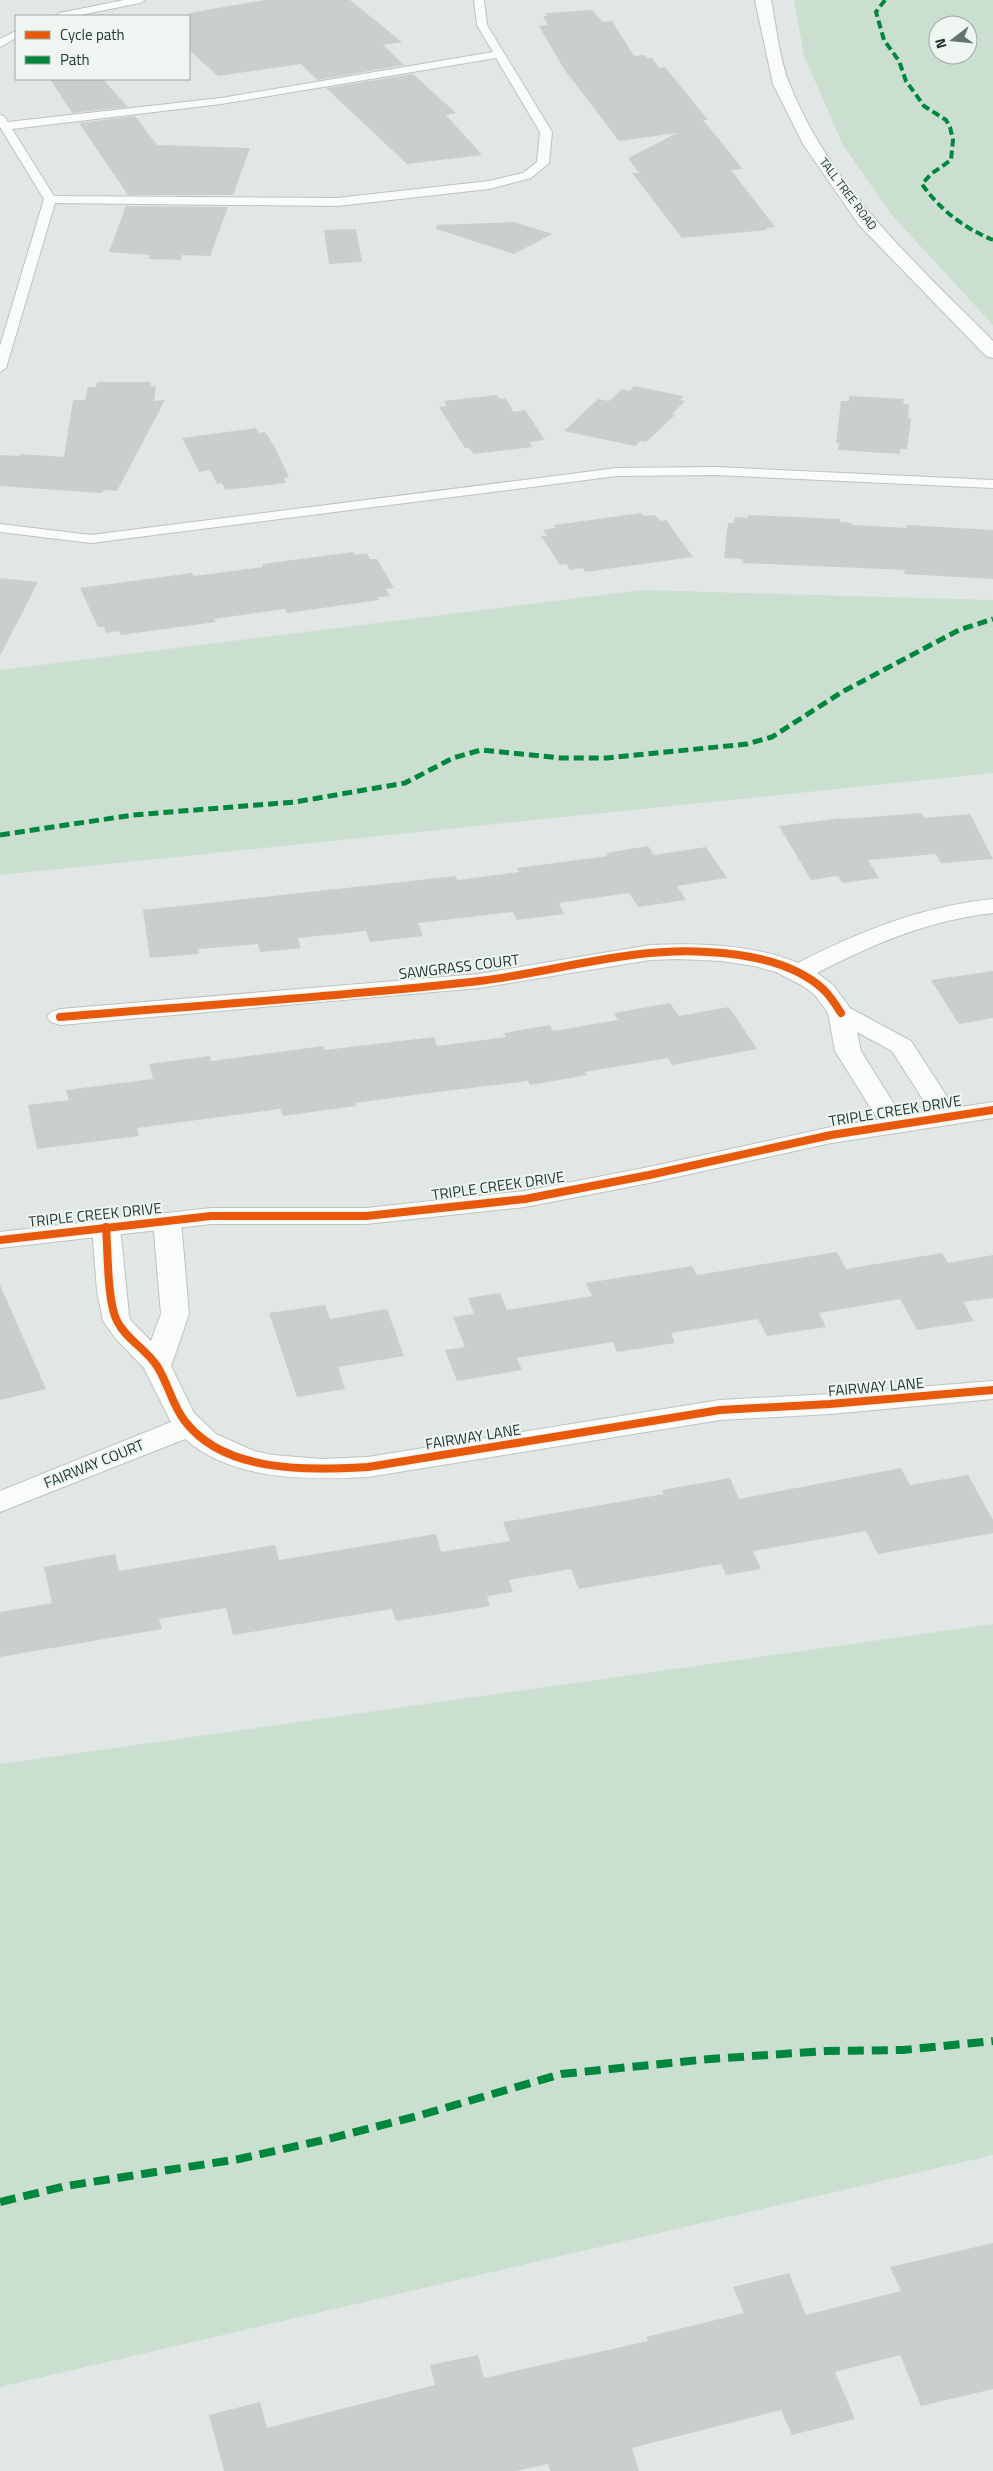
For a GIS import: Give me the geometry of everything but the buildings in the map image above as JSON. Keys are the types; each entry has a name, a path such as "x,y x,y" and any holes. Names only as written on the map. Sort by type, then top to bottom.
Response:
{"street":[{"name":"TALL TREE ROAD","path":"764,0 781,84 811,144 866,221 993,352"},
{"path":"800,972 838,952 911,921 946,912 993,906"},
{"name":"SAWGRASS COURT","path":"60,1017 481,981 649,952 680,950 709,952 755,959 800,972 825,991 841,1013 902,1046 947,1117"},
{"name":"SAWGRASS COURT","path":"841,1013 848,1051 894,1125"},
{"name":"TRIPLE CREEK DRIVE","path":"0,1240 211,1216 366,1216 525,1198 649,1175 831,1135 993,1110"},
{"path":"157,1366 175,1314 167,1220"},
{"name":"FAIRWAY LANE","path":"106,1227 116,1320 157,1366 172,1399 189,1426 213,1444 243,1458 274,1466 326,1470 368,1467 465,1453 720,1410 830,1404 993,1390"},
{"name":"FAIRWAY COURT","path":"0,1502 189,1426"}],"lane":[{"path":"65,15 140,0"},
{"path":"50,199 337,202 489,185 527,176 543,163 546,132 482,25 479,0"},
{"path":"0,44 15,35"},
{"path":"0,368 50,199 2,122 221,101 500,54"},
{"path":"0,528 91,538 617,472 716,471 944,480 993,484"},
{"path":"944,480 993,472"}],"green space":[{"path":"794,0 993,0 993,325 891,214 843,145 804,56"},
{"path":"642,590 993,600 993,773 0,875 0,670"},
{"path":"993,1624 993,2155 0,2387 0,1764"}],"marked path":[{"path":"885,0 876,12 884,40 899,61 906,81 924,106 946,120 953,140 951,160 931,174 922,184 936,202 953,218 972,231 993,240"},
{"path":"0,835 133,815 295,802 405,783 461,754 481,750 561,758 607,758 747,744 772,737 842,692 959,630 993,619"},
{"path":"0,2202 66,2186 239,2159 328,2139 421,2115 561,2074 710,2059 826,2051 903,2050 993,2041"}],"cycle path":[{"path":"60,1017 479,981 621,956 678,951 738,955 785,967 799,973 824,990 841,1013"},
{"path":"0,1240 211,1216 366,1216 525,1199 649,1175 831,1135 993,1110"},
{"path":"106,1227 111,1291 117,1321 126,1333 153,1360 179,1412 189,1426 206,1441 226,1452 249,1460 273,1465 322,1469 368,1467 720,1410 830,1404 993,1390"}]}
